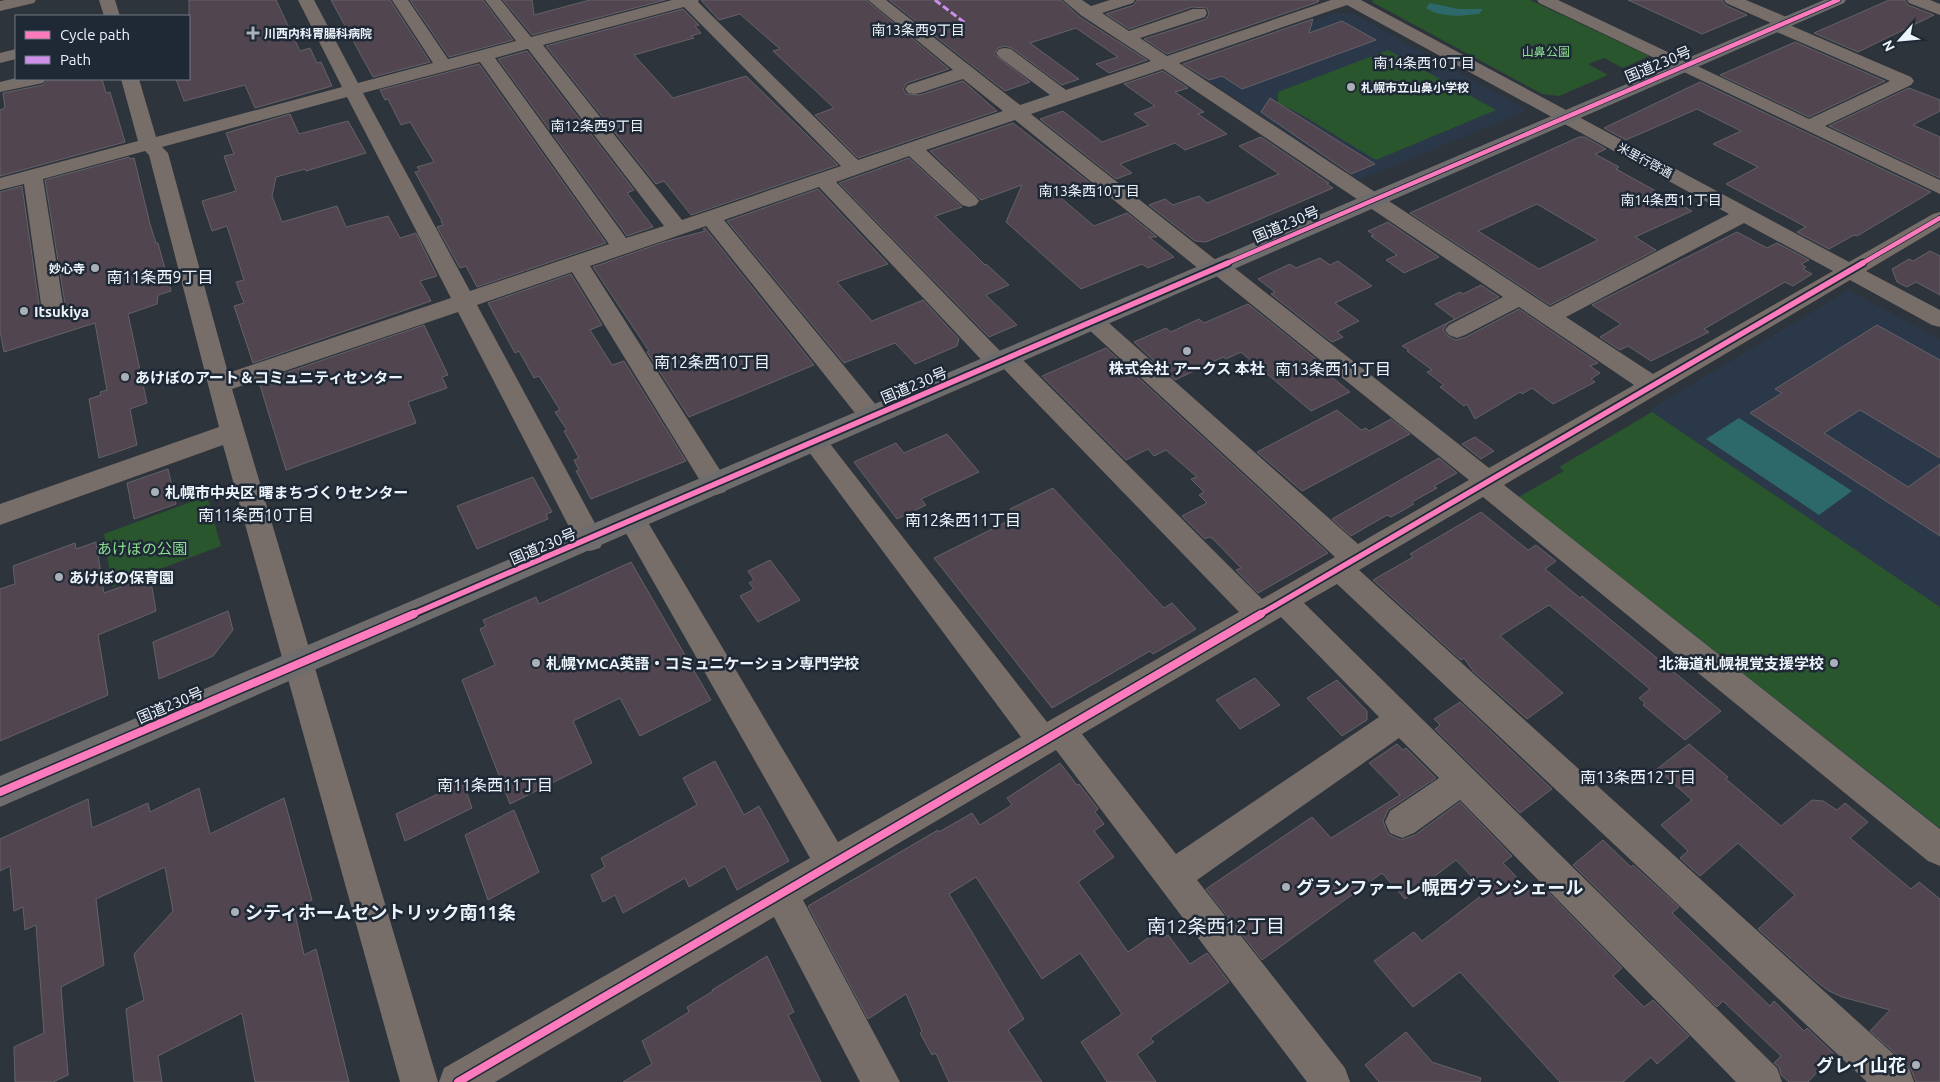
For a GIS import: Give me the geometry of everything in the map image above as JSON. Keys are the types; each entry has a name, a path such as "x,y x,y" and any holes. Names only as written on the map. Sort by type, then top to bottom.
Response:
{"highway":[{"name":"国道230号","path":"0,792 590,540 1838,0"}],"street":[{"path":"0,6 28,0"},
{"path":"107,0 112,15"},
{"path":"306,0 590,540"},
{"path":"400,0 444,66"},
{"path":"494,0 678,229"},
{"path":"0,184 688,0 855,168"},
{"path":"876,0 1487,483 1940,850"},
{"path":"1070,0 1653,386"},
{"path":"1088,12 1127,0"},
{"path":"219,385 1348,0"},
{"name":"米里行啓通","path":"1348,0 1940,320"},
{"path":"1545,0 1940,188"},
{"path":"1732,0 1904,81 1809,126"},
{"path":"1915,0 1940,10"},
{"path":"1126,37 1199,13"},
{"path":"1005,52 1064,97"},
{"path":"0,58 15,54"},
{"path":"484,55 622,248"},
{"path":"914,88 966,72"},
{"path":"0,87 32,80"},
{"path":"130,80 149,144 158,152 232,432 419,1082"},
{"path":"913,149 969,201"},
{"path":"33,176 52,304"},
{"path":"822,180 1003,360 1272,608 1401,719 1763,1082"},
{"path":"1549,317 1745,214"},
{"path":"711,218 872,417"},
{"path":"458,1082 1940,218"},
{"path":"577,263 716,485"},
{"path":"1458,330 1519,298"},
{"path":"1094,321 1895,1082"},
{"path":"0,515 232,432"},
{"path":"815,442 1052,736 1173,876 1331,1082"},
{"path":"633,521 832,864"},
{"path":"1173,876 1401,719"},
{"path":"1402,822 1462,780"},
{"path":"781,894 881,1082"}],"shaded area":[{"path":"1430,3 1458,9 1483,9 1479,14 1445,15 1426,8"},
{"name":"札幌市立山鼻小学校","path":"1336,13 1354,14 1521,107 1524,112 1359,180 1187,67 1188,63"},
{"name":"北海道札幌視覚支援学校","path":"1849,290 1940,340 1940,831 1516,496 1527,490 1530,491 1564,471 1559,467 1652,412 1651,409"},
{"path":"1739,418 1852,491 1819,515 1706,439"}],"green space":[{"name":"山鼻公園","path":"1373,0 1530,0 1649,56 1623,68 1604,58 1588,64 1608,75 1559,96 1542,94 1372,2"},
{"path":"1388,50 1496,110 1376,160 1302,115 1278,103 1278,92"},
{"path":"1652,412 1940,607 1940,828 1519,497 1564,471 1559,467"},
{"name":"あけぼの公園","path":"207,496 221,546 112,587 104,534"}],"building":[{"path":"189,0 276,0 300,51 310,48 317,63 321,62 332,86 255,108 245,85 184,101 176,80 190,80"},
{"path":"331,0 390,0 430,62 373,77"},
{"path":"410,0 483,0 513,40 449,57"},
{"path":"503,0 532,0 534,15 590,0 665,0 532,35"},
{"path":"701,0 866,0 949,69 907,83 903,89 906,94 920,95 963,81 997,111 858,158 815,115 834,108 773,51 780,49 740,14 719,20"},
{"path":"889,0 1061,0 1081,18 1147,60 1109,73 1096,64 1118,57 1076,28 1030,43 1079,79 1062,85 1012,48 1005,46 998,48 994,54 1030,82 1005,91"},
{"path":"1137,0 1319,0 1318,2 1167,54 1144,39 1206,19 1209,14 1207,8 1192,7 1129,29 1106,14 1134,5"},
{"path":"1628,0 1722,0 1725,5 1747,15 1702,34"},
{"path":"1889,0 1905,0 1908,5 1934,15 1858,52 1814,33"},
{"path":"683,9 699,25 695,26 701,33 691,36 694,38 634,55 673,98 746,76 838,165 691,215 664,181 656,184 546,46"},
{"path":"1313,19 1309,33 1342,21 1376,40 1242,89 1222,76 1209,80 1183,64"},
{"path":"1795,42 1885,81 1809,117 1720,75"},
{"path":"527,51 634,190 627,193 653,227 627,236 498,59"},
{"path":"479,64 606,243 477,287 466,266 460,268 437,227 443,225 442,221 415,172 420,171 417,167 434,162 410,122 401,125 388,99 385,100 380,90"},
{"path":"1163,71 1188,88 1175,92 1204,112 1198,114 1227,134 1185,150 1175,143 1120,164 1132,173 1116,179 1040,119 1063,111 1102,142 1149,125 1134,114 1155,106 1124,84"},
{"path":"47,80 102,80 106,93 110,92 125,142 0,176 0,110 5,108 3,93 43,85"},
{"path":"1700,82 1931,192 1857,236 1854,235 1829,249 1797,232 1806,227 1726,184 1758,167 1713,144 1741,131 1697,109 1626,140 1604,128"},
{"path":"1909,88 1940,100 1940,111 1913,125 1940,137 1940,178 1829,126"},
{"path":"1270,98 1375,164 1351,174 1261,112"},
{"path":"290,114 299,134 348,121 366,153 306,171 305,169 276,177 272,196 282,222 337,206 346,227 388,216 400,238 416,233 437,276 420,281 431,301 253,363 234,306 244,303 236,282 244,280 227,226 212,231 202,201 236,191 224,156 234,154 226,133"},
{"path":"1013,123 1094,186 1061,198 1094,226 1127,213 1157,237 1149,237 1174,257 1148,268 1142,264 1081,289 1006,222 1022,185 981,200 930,151"},
{"path":"1261,137 1329,183 1327,184 1333,188 1206,242 1195,241 1149,205 1165,199 1173,205 1199,196 1207,203 1279,174 1239,146"},
{"path":"1579,137 1585,137 1606,149 1595,154 1619,167 1616,169 1692,211 1635,237 1656,250 1550,305 1410,213","holes":["1537,204 1598,240 1539,269 1478,231"]},
{"path":"129,157 130,159 134,158 150,224 156,243 158,243 171,291 158,295 157,304 128,314 147,403 130,409 137,445 99,458 89,399 101,395 100,392 107,390 95,323 4,352 0,331 0,192 22,186 39,304 44,311 52,313 60,311 65,304 45,180"},
{"path":"909,158 962,207 935,216 985,265 1009,285 986,295 1017,325 989,337 839,183"},
{"path":"818,189 888,264 837,282 872,321 923,300 959,339 957,346 915,364 895,343 844,363 727,221"},
{"path":"1388,222 1439,257 1404,273 1386,260 1397,255 1371,236 1374,235 1368,231"},
{"path":"705,228 814,365 689,417 647,352 649,351 593,267 664,242 705,231 703,229"},
{"path":"1737,232 1767,248 1777,243 1809,260 1801,264 1806,267 1803,269 1812,274 1793,286 1785,282 1704,329 1709,332 1651,361 1628,346 1620,350 1600,337 1621,324 1592,305"},
{"path":"1930,251 1940,256 1940,295 1916,282 1907,287 1897,282 1892,269 1909,259 1913,261"},
{"path":"1320,258 1330,265 1338,261 1372,286 1335,303 1359,321 1337,332 1343,337 1332,342 1271,294 1275,292 1258,279 1290,264 1296,268"},
{"path":"571,274 602,325 590,330 612,365 624,361 686,461 591,499 576,471 579,470 574,460 579,458 564,431 567,430 555,412 560,410 539,376 534,378 519,351 515,353 488,303"},
{"path":"1481,285 1499,297 1448,323 1443,330 1448,336 1456,340 1466,337 1519,309 1598,363 1590,366 1600,373 1591,379 1595,382 1553,404 1532,388 1522,394 1520,392 1475,419 1467,404 1464,406 1440,387 1444,385 1427,372 1432,370 1402,346 1455,319 1435,304 1460,292 1463,294"},
{"path":"1248,304 1332,372 1328,374 1350,392 1311,411 1241,352 1226,359 1223,357 1175,380 1134,342 1166,328 1171,332 1199,319 1204,323"},
{"path":"424,325 448,375 442,377 447,388 408,402 416,423 286,470 259,382"},
{"path":"1877,325 1940,360 1940,458 1860,410 1824,433 1908,487 1940,464 1940,536 1750,413 1782,393 1775,389"},
{"path":"1106,348 1328,553 1258,593 1236,570 1241,568 1213,539 1209,537 1205,539 1182,516 1207,503 1199,495 1204,492 1191,479 1197,477 1166,450 1154,456 1148,449 1126,460 1042,376"},
{"path":"1337,410 1361,430 1366,428 1369,431 1391,419 1410,434 1302,491 1257,452"},
{"path":"947,434 979,472 921,499 926,505 897,519 854,462 896,443 904,453"},
{"path":"1475,437 1494,451 1481,459 1462,444"},
{"path":"1439,458 1457,473 1434,486 1437,488 1412,502 1414,504 1391,517 1387,515 1351,536 1332,519"},
{"path":"168,469 176,504 134,519 127,483"},
{"path":"533,477 552,512 546,514 548,519 477,549 457,506"},
{"path":"1053,488 1164,608 1172,603 1196,629 1153,654 1150,651 1052,708 934,558 1016,517 1010,509"},
{"path":"1481,512 1528,550 1536,545 1556,561 1545,569 1580,598 1582,596 1721,711 1685,740 1643,705 1645,703 1639,698 1650,689 1549,605 1500,636 1563,693 1527,719 1473,671 1464,658 1461,660 1373,580 1413,557 1410,554"},
{"path":"96,542 104,593 150,576 156,611 98,635 108,695 0,741 0,589 15,584 13,566 75,543 76,549"},
{"path":"770,560 800,600 758,622 740,596 754,589 749,583 754,580 748,571"},
{"path":"631,562 711,700 640,736 620,698 573,721 592,763 510,804 462,680 495,665 480,629 486,626 483,620 536,597 539,604"},
{"path":"228,611 233,630 213,656 159,679 153,642"},
{"path":"1255,678 1280,705 1240,729 1216,700"},
{"path":"1337,680 1367,711 1367,720 1342,736 1307,698"},
{"path":"1460,702 1552,789 1520,813 1435,729 1440,725 1434,719"},
{"path":"1397,744 1403,750 1406,748 1436,778 1388,810 1383,821 1388,834 1401,840 1415,835 1460,802 1512,856 1503,863 1532,893 1539,888 1541,890 1544,888 1622,968 1613,976 1644,1007 1653,1000 1689,1036 1657,1064 1651,1057 1623,1082 1560,1082 1460,972 1413,1007 1374,961 1414,932 1422,941 1486,892 1456,860 1405,899 1382,873 1262,960 1206,889 1312,817 1331,838 1400,795 1369,763"},
{"path":"1689,744 1728,777 1726,779 1781,826 1812,800 1823,801 1837,810 1845,803 1868,822 1850,838 1911,889 1919,882 1940,899 1940,1082 1916,1082 1910,1067 1870,1031 1890,1010 1842,997 1829,991 1758,929 1795,895 1738,843 1700,876 1680,858 1688,851 1661,825 1692,800 1657,769"},
{"path":"715,761 744,815 759,806 789,861 737,890 725,866 689,887 685,878 623,913 615,895 603,902 591,875 605,867 601,858 697,805 683,778"},
{"path":"1060,763 1098,809 1095,812 1104,824 1094,831 1114,857 1078,882 1128,952 1158,931 1163,938 1168,935 1190,964 1207,953 1229,982 1150,1038 1154,1042 1137,1054 1156,1082 1107,1082 1081,1042 1122,1014 1080,953 1042,979 976,877 949,894 1024,1019 1008,1030 1042,1082 949,1082 937,1056 935,1053 932,1055 920,1033 922,1031 906,994 868,1019 808,906 938,830 939,832 972,813 980,825 1012,805 1007,798"},
{"path":"463,782 472,808 405,841 396,814"},
{"path":"199,788 210,834 284,798 312,900 294,909 304,955 316,949 349,1082 255,1082 242,1013 158,1056 162,1082 134,1082 126,1009 144,1000 134,954 173,911 165,867 96,899 104,965 61,987 68,1075 53,1082 15,1082 14,1047 44,1033 36,925 25,930 23,907 14,911 10,866 0,871 0,839 88,799 92,828 148,803 150,812"},
{"path":"514,810 539,872 488,900 465,835"},
{"path":"1603,840 1631,867 1633,865 1679,907 1672,913 1770,1006 1774,1001 1804,1031 1807,1028 1834,1054 1808,1082 1789,1082 1781,1075 1779,1067 1774,1063 1781,1056 1723,1001 1717,1007 1573,865"},
{"path":"767,956 794,1012 788,1015 821,1082 623,1082 652,1064 642,1041 689,1012 687,1007 712,990"},
{"path":"1406,1032 1432,1062 1481,1078 1480,1082 1379,1082 1365,1065"}],"marked path":[{"path":"935,0 965,23"}],"cycle path":[{"path":"0,792 1838,0"},
{"path":"458,1082 1940,218"}],"place":[{"name":"川西内科胃腸科病院","path":"253,33"},
{"name":"札幌市立山鼻小学校","path":"1351,87"},
{"name":"妙心寺","path":"95,268"},
{"name":"Itsukiya","path":"24,311"},
{"name":"株式会社 アークス 本社","path":"1187,351"},
{"name":"あけぼのアート＆コミュニティセンター","path":"125,377"},
{"name":"札幌市中央区 曙まちづくりセンター","path":"155,492"},
{"name":"あけぼの保育園","path":"59,577"},
{"name":"札幌YMCA英語・コミュニケーション専門学校","path":"536,663"},
{"name":"北海道札幌視覚支援学校","path":"1834,663"},
{"name":"グランファーレ幌西グランシェール","path":"1286,887"},
{"name":"シティホームセントリック南11条","path":"235,912"},
{"name":"グレイ山花","path":"1916,1065"}],"district":[{"name":"南13条西9丁目","path":"918,30"},
{"name":"南14条西10丁目","path":"1424,63"},
{"name":"南12条西9丁目","path":"597,126"},
{"name":"南13条西10丁目","path":"1089,191"},
{"name":"南14条西11丁目","path":"1671,200"},
{"name":"南11条西9丁目","path":"160,277"},
{"name":"南12条西10丁目","path":"712,362"},
{"name":"南13条西11丁目","path":"1333,369"},
{"name":"南11条西10丁目","path":"256,515"},
{"name":"南12条西11丁目","path":"963,520"},
{"name":"南13条西12丁目","path":"1638,777"},
{"name":"南11条西11丁目","path":"495,785"},
{"name":"南12条西12丁目","path":"1216,926"}]}
